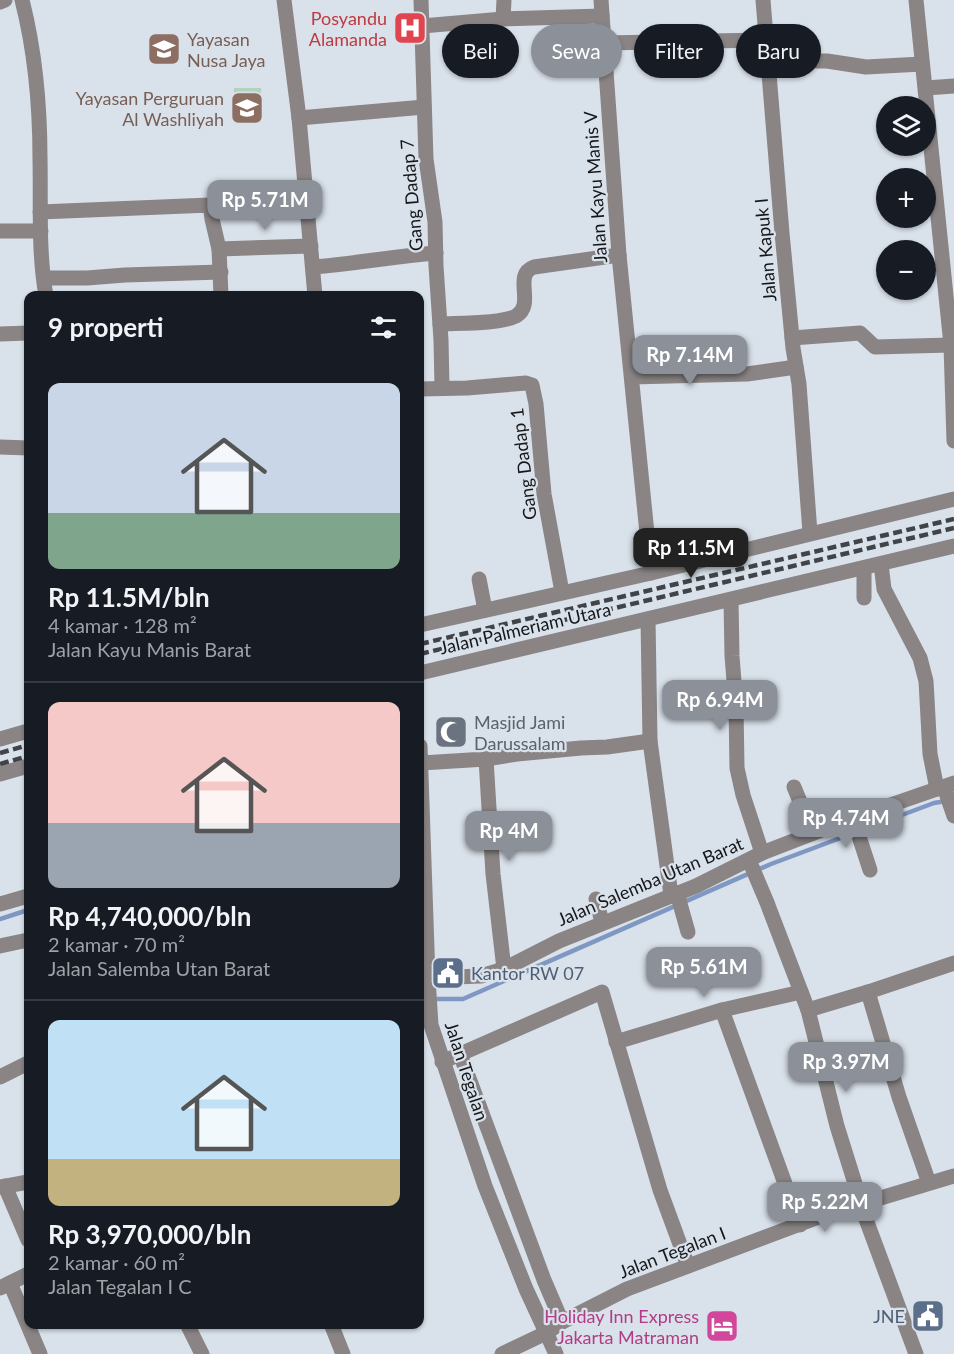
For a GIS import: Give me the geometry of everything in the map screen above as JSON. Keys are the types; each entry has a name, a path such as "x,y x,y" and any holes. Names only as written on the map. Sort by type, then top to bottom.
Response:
{"street":[{"path":"0,2 5,0"},
{"path":"22,0 30,37 38,108 40,212 45,291"},
{"path":"284,0 299,118 315,291"},
{"name":"Gang Dadap 7","path":"421,0 426,159 435,222 442,387"},
{"path":"503,19 504,0"},
{"name":"Jalan Kayu Manis V","path":"601,0 603,24"},
{"name":"Jalan Kapuk I","path":"763,0 764,24"},
{"path":"916,0 926,88 930,168"},
{"path":"422,26 503,19 602,16"},
{"path":"622,43 736,41"},
{"path":"821,61 866,67 922,64"},
{"name":"Jalan Kayu Manis V","path":"607,78 620,255 651,573"},
{"name":"Jalan Kapuk I","path":"769,78 810,533"},
{"path":"926,88 954,86"},
{"path":"299,118 424,107"},
{"path":"40,212 210,206 219,249 221,291"},
{"path":"936,214 948,253 954,441"},
{"path":"0,231 41,231"},
{"path":"219,249 311,246"},
{"path":"313,267 357,264 436,253"},
{"path":"440,324 515,317 521,311 524,302 524,274 527,269 620,255"},
{"path":"44,278 221,272"},
{"path":"0,334 24,333"},
{"path":"792,338 860,333 875,347 951,345"},
{"path":"631,374 734,368"},
{"path":"631,374 747,374 796,368"},
{"name":"Gang Dadap 1","path":"442,387 460,389 526,383 534,388 544,494 562,592"},
{"path":"424,389 442,387"},
{"path":"0,447 24,448"},
{"path":"424,624 651,573 954,499"},
{"name":"Jalan Palmeriam Utara","path":"424,673 954,546"},
{"path":"881,564 884,589 920,658 926,681 930,754 945,788 952,812"},
{"path":"864,568 864,598"},
{"path":"479,579 485,610"},
{"path":"731,600 736,706 736,768 754,859 767,903 808,1010 837,1126 862,1204 887,1279 916,1354"},
{"path":"648,619 650,741 674,894 688,932"},
{"path":"0,739 24,732"},
{"path":"424,763 486,759 650,741"},
{"path":"486,759 494,874 504,969"},
{"path":"0,774 24,767"},
{"path":"794,788 813,833"},
{"name":"Jalan Salemba Utan Barat","path":"426,972 481,976 504,969 602,922 674,894 813,833 945,788"},
{"path":"853,818 870,870"},
{"path":"0,904 24,897"},
{"path":"596,899 602,922"},
{"name":"Jalan Tegalan","path":"424,903 427,1020 485,1186 526,1289 556,1354"},
{"path":"0,946 24,941"},
{"path":"808,1010 954,963"},
{"path":"616,1042 722,1010 801,992"},
{"path":"868,992 899,1097 929,1183"},
{"path":"442,1062 598,993 603,995 660,1190 688,1266"},
{"path":"722,1010 800,1225"},
{"path":"460,1054 544,1280 562,1322"},
{"path":"0,1077 24,1065"},
{"name":"Jalan Tegalan I","path":"502,1354 627,1289 824,1215 954,1176"},
{"path":"24,1183 2,1187 24,1232"},
{"path":"24,1276 5,1286 24,1323"},
{"path":"526,1289 544,1280"},
{"path":"27,1329 40,1354"},
{"path":"190,1329 202,1354"},
{"path":"333,1329 343,1354"}],"green space":[{"path":"234,88 261,88 261,104 234,103"}],"waterway":[{"path":"424,999 463,999 771,864 934,803 946,801"},
{"path":"0,919 24,911"}],"railway":[{"path":"424,643 954,519"},
{"path":"424,653 954,528"},
{"path":"0,753 24,746"},
{"path":"0,764 24,757"}],"place":[{"name":"Posyandu Alamanda","path":"410,28"},
{"name":"Yayasan Nusa Jaya","path":"164,49"},
{"name":"Yayasan Perguruan Al Washliyah","path":"247,108"},
{"name":"Masjid Jami Darussalam","path":"451,732"},
{"name":"Kantor RW 07","path":"448,973"},
{"name":"JNE","path":"928,1316"},
{"name":"Holiday Inn Express Jakarta Matraman","path":"722,1326"}]}
